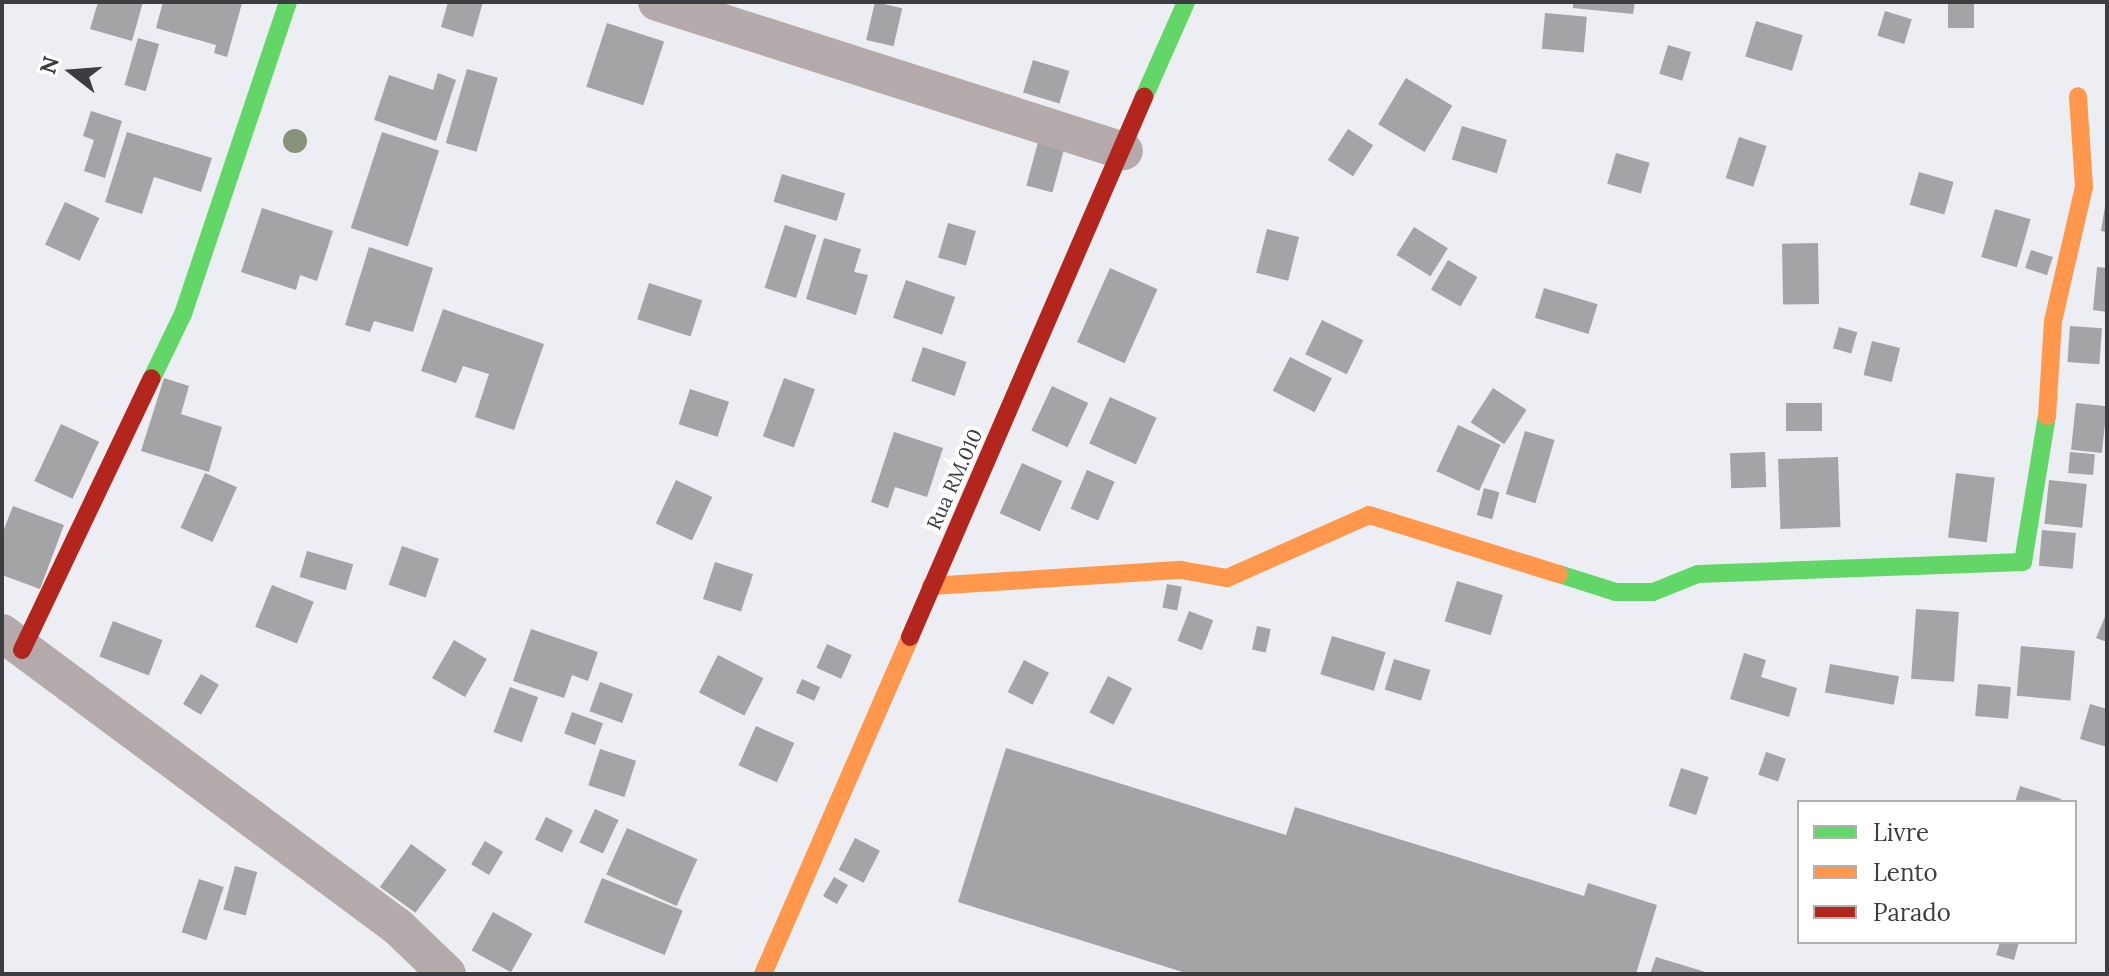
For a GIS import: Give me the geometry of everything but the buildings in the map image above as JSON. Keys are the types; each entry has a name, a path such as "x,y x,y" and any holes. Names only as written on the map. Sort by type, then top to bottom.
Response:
{"street":[{"path":"288,2 183,314 12,642 397,926 447,974"},
{"path":"657,2 1124,151"},
{"name":"Rua RM.010","path":"763,974 1124,151 1186,2"},
{"path":"931,586 1181,570 1227,578 1369,515 1616,592 1653,592 1698,574 2023,562 2045,458 2053,321 2084,187 2078,96"}],"traffic: fast":[{"path":"152,378 183,314 288,2"},
{"path":"1144,97 1186,2"},
{"path":"1559,574 1616,592 1653,592 1698,574 2023,562 2047,416"}],"traffic: slow":[{"path":"2047,416 2053,321 2084,187 2078,96"},
{"path":"931,586 1181,570 1227,578 1369,515 1559,574"},
{"path":"763,974 910,637"}],"traffic: jam":[{"path":"910,637 1144,97"},
{"path":"22,650 152,378"}]}
